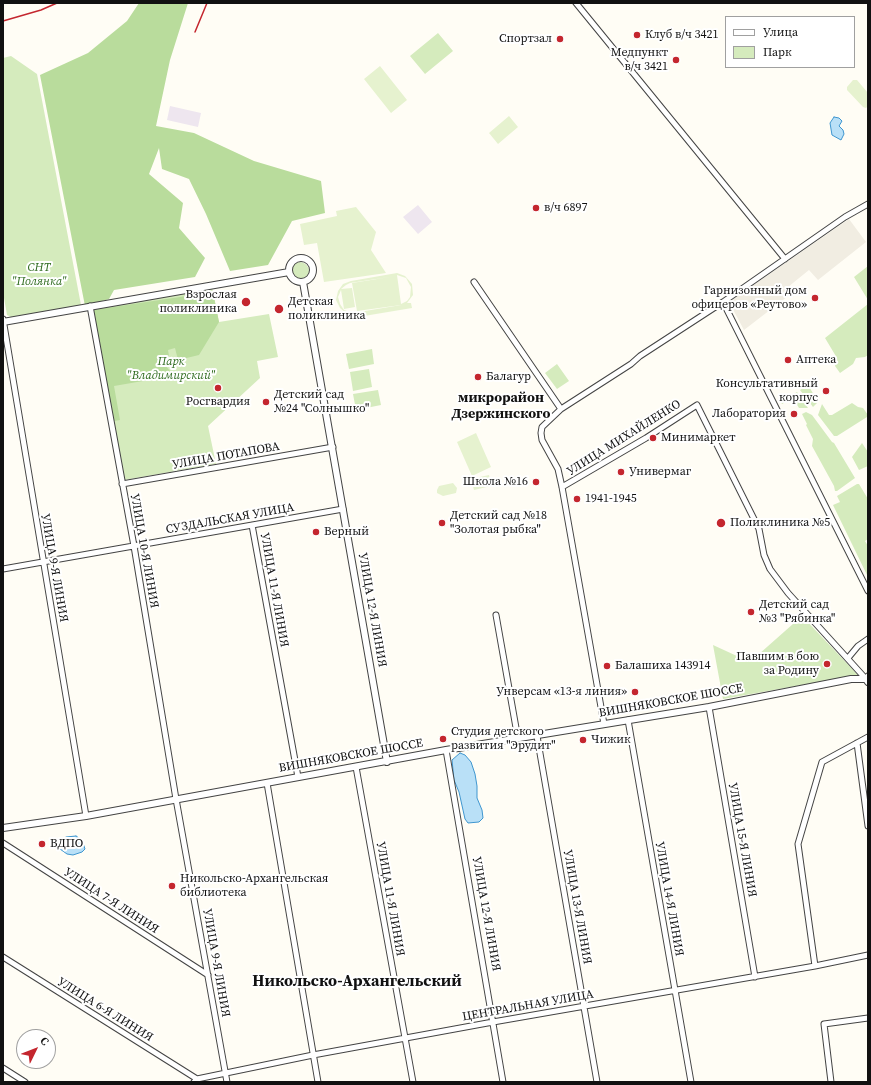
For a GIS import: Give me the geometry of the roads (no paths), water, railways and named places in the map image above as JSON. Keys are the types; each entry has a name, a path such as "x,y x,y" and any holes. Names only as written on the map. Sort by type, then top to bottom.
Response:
{"street":[{"path":"576,3 785,259"},
{"path":"604,724 562,487 558,469 542,440 540,433 542,427 562,409 723,302 845,217 868,204"},
{"path":"296,259 304,259 307,261 310,264 312,271 310,278 303,282 292,279 289,272 290,264 296,259"},
{"path":"3,321 289,272"},
{"name":"УЛИЦА 12-Я ЛИНИЯ","path":"303,282 387,762"},
{"path":"474,282 562,409"},
{"path":"723,302 868,591"},
{"name":"УЛИЦА 10-Я ЛИНИЯ","path":"90,306 134,546 176,799"},
{"name":"УЛИЦА 9-Я ЛИНИЯ","path":"3,321 86,816"},
{"name":"УЛИЦА МИХАЙЛЕНКО","path":"562,487 646,438 696,404 759,529 764,555 770,569 788,593 848,658"},
{"name":"УЛИЦА ПОТАПОВА","path":"122,484 333,447"},
{"name":"СУЗДАЛЬСКАЯ УЛИЦА","path":"3,570 343,509"},
{"name":"УЛИЦА 11-Я ЛИНИЯ","path":"252,525 298,777"},
{"path":"496,615 518,739"},
{"path":"867,679 848,658 858,646 868,639"},
{"name":"ВИШНЯКОВСКОЕ ШОССЕ","path":"3,828 86,816 446,750 709,707 851,679 867,679"},
{"name":"УЛИЦА 15-Я ЛИНИЯ","path":"709,707 755,976"},
{"name":"УЛИЦА 14-Я ЛИНИЯ","path":"628,720 691,1082"},
{"name":"УЛИЦА 13-Я ЛИНИЯ","path":"537,736 597,1082"},
{"path":"815,966 798,844 822,762 868,737"},
{"path":"857,743 868,826"},
{"name":"УЛИЦА 12-Я ЛИНИЯ","path":"446,750 504,1082"},
{"name":"УЛИЦА 11-Я ЛИНИЯ","path":"356,767 413,1082"},
{"path":"267,783 318,1082"},
{"name":"УЛИЦА 9-Я ЛИНИЯ","path":"176,799 227,1082"},
{"name":"УЛИЦА 7-Я ЛИНИЯ","path":"3,843 208,975"},
{"name":"ЦЕНТРАЛЬНАЯ УЛИЦА","path":"196,1080 313,1055 815,966 868,955"},
{"name":"УЛИЦА 6-Я ЛИНИЯ","path":"3,957 196,1080"},
{"path":"831,1082 824,1024 868,1018"},
{"path":"3,1068 25,1082"}],"water":[{"path":"834,117 839,118 842,121 839,126 843,130 844,134 841,140 832,135 830,123"},
{"path":"460,753 465,755 471,762 475,774 477,798 482,810 483,818 479,822 468,823 465,819 459,792 454,780 452,760"},
{"path":"76,836 82,840 85,849 82,852 73,855 67,854 60,849 60,841 66,837"}],"railway":[{"path":"3,21 41,10 57,3"},
{"path":"195,32 207,3"}],"place":[{"name":"Клуб в/ч 3421","path":"637,35"},
{"name":"Спортзал","path":"560,39"},
{"name":"Медпункт в/ч 3421","path":"676,60"},
{"name":"в/ч 6897","path":"536,208"},
{"name":"Гарнизонный дом офицеров «Реутово»","path":"815,298"},
{"name":"Взрослая поликлиника","path":"246,302"},
{"name":"Детская поликлиника","path":"279,309"},
{"name":"Аптека","path":"788,360"},
{"name":"Балагур","path":"478,377"},
{"name":"Росгвардия","path":"218,388"},
{"name":"Консультативный корпус","path":"826,391"},
{"name":"Детский сад №24 \"Солнышко\"","path":"266,402"},
{"name":"Лаборатория","path":"794,414"},
{"name":"Минимаркет","path":"653,438"},
{"name":"Универмаг","path":"621,472"},
{"name":"Школа №16","path":"536,482"},
{"name":"1941-1945","path":"577,499"},
{"name":"Детский сад №18 \"Золотая рыбка\"","path":"442,523"},
{"name":"Поликлиника №5","path":"721,523"},
{"name":"Верный","path":"316,532"},
{"name":"Детский сад №3 \"Рябинка\"","path":"751,612"},
{"name":"Павшим в бою за Родину","path":"827,664"},
{"name":"Балашиха 143914","path":"607,666"},
{"name":"Унверсам «13-я линия»","path":"635,692"},
{"name":"Студия детского развития \"Эрудит\"","path":"443,739"},
{"name":"Чижик","path":"583,740"},
{"name":"ВДПО","path":"42,844"},
{"name":"Никольско-Архангельская библиотека","path":"172,886"}],"district":[{"name":"микрорайон Дзержинского","path":"501,406"},
{"name":"Никольско-Архангельский","path":"357,982"}],"park label":[{"name":"СНТ \"Полянка\"","path":"39,275"},
{"name":"Парк \"Владимирский\"","path":"171,369"}]}
